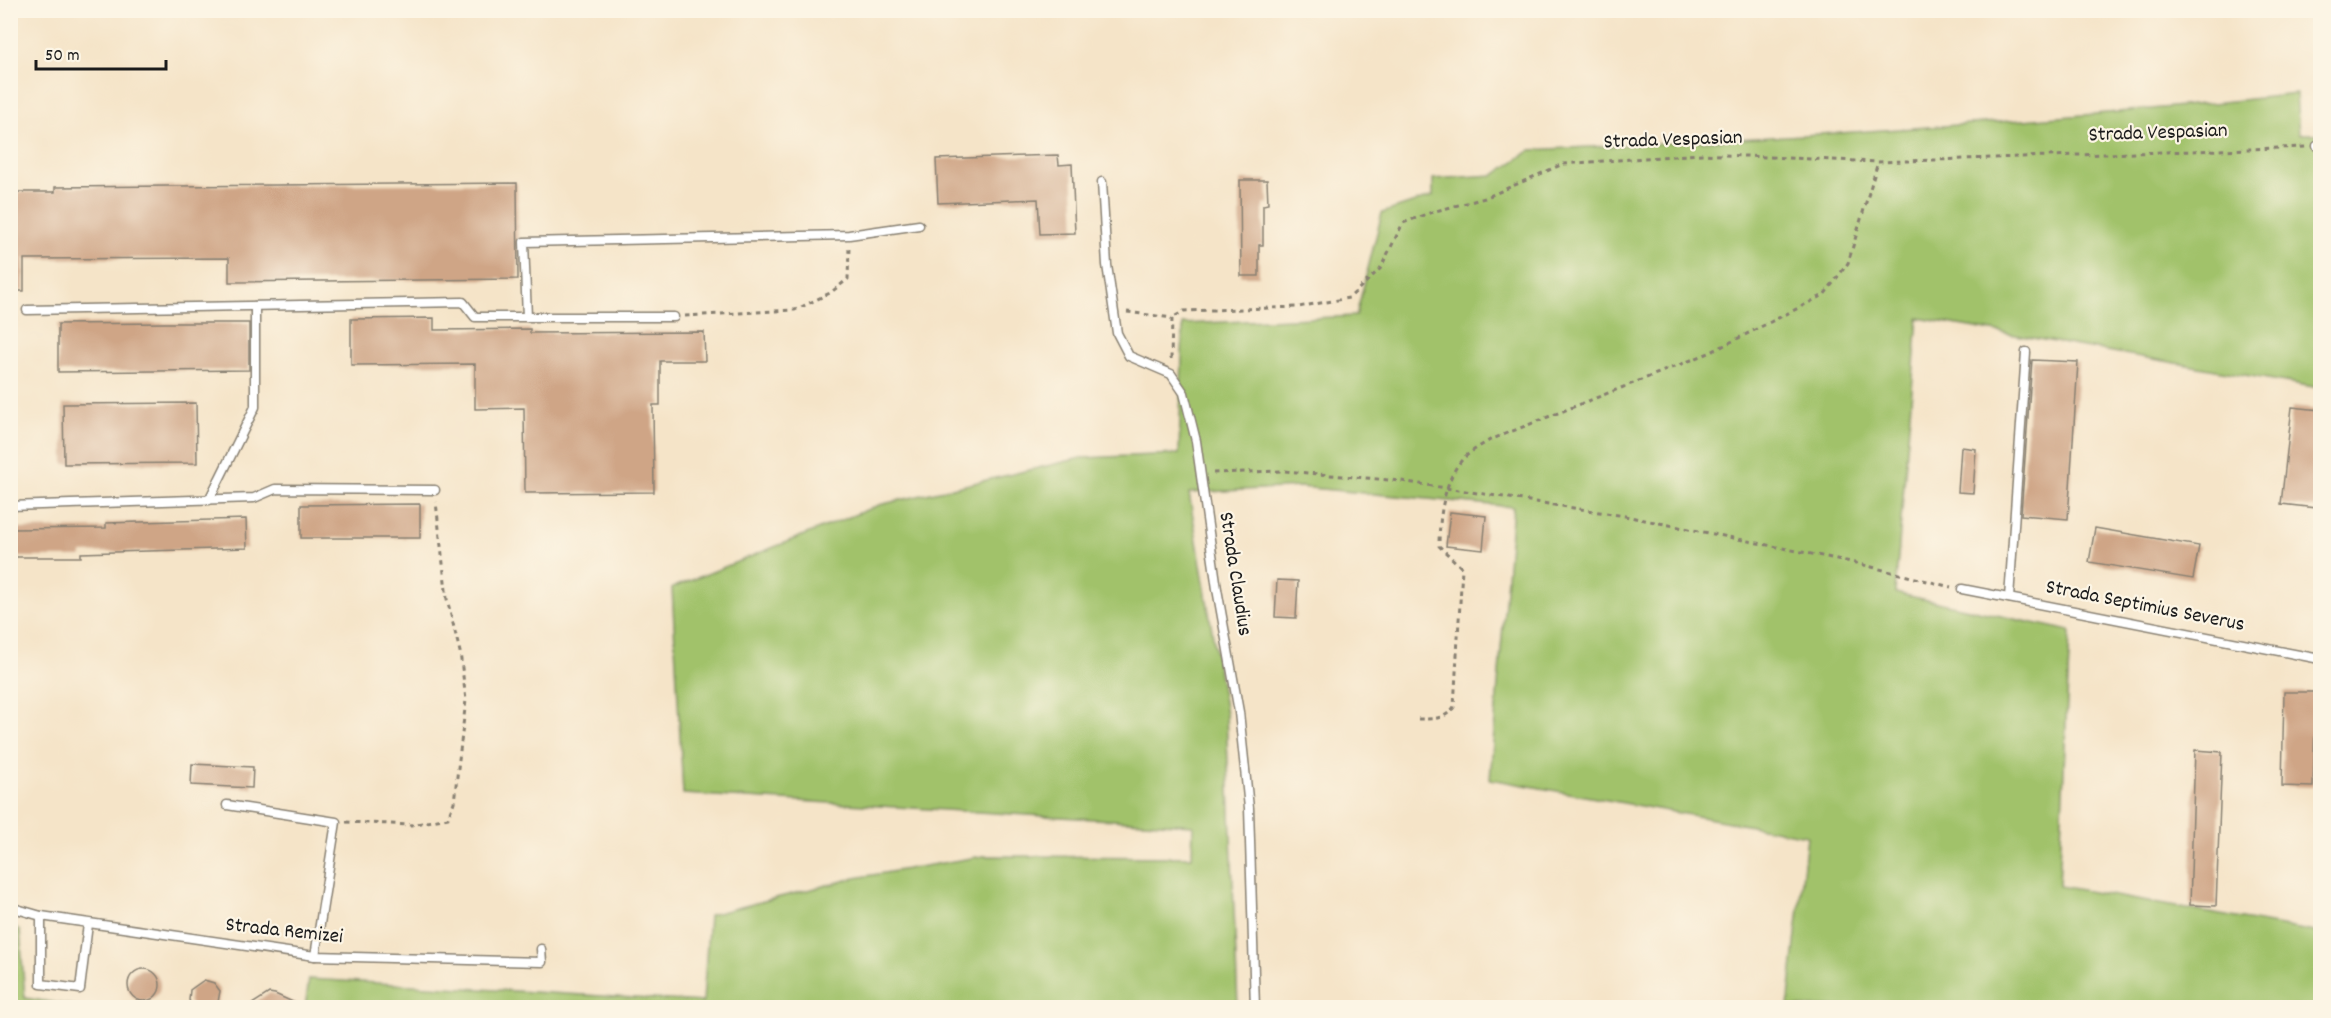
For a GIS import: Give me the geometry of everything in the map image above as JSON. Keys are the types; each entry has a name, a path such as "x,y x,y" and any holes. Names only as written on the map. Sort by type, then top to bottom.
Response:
{"lane":[{"path":"1102,182 1107,266 1117,333 1129,356 1171,374"},
{"path":"527,317 524,242 849,235 919,225"},
{"path":"27,310 463,302 475,317 674,317"},
{"path":"209,500 255,407 255,306"},
{"path":"2009,598 2026,352"},
{"name":"Strada Claudius","path":"1171,374 1184,393 1196,441 1217,589 1239,712 1248,797 1255,1008"},
{"path":"10,506 254,498 275,489 435,490"},
{"name":"Strada Septimius Severus","path":"1962,589 2320,659"},
{"path":"227,805 336,822 315,957"},
{"name":"Strada Remizei","path":"10,907 41,916 88,924 315,957 542,963 541,949"},
{"path":"41,916 40,984 80,989 88,924"}],"path":[{"name":"Strada Vespasian","path":"1172,318 1184,311 1298,307 1349,298 1380,269 1403,223 1432,212 1485,198 1563,164 1701,154 1878,162 2319,146"},
{"path":"1418,719 1437,719 1447,715 1454,706 1462,568 1439,546 1446,488 1464,457 1490,440 1708,353 1824,295 1848,263 1878,162"},
{"path":"674,317 795,310 830,293 848,279 849,235"},
{"path":"1113,310 1172,318 1171,374"},
{"path":"1201,474 1284,471 1446,488 1624,516 1856,563 1962,589"},
{"path":"336,822 411,825 448,818 454,802 466,700 460,652 447,599 435,490"}],"green space":[{"path":"2296,94 2299,134 2320,134 2320,388 1918,318 1895,593 2070,631 2059,886 2320,933 2320,1007 1788,1007 1807,836 1490,779 1513,507 1300,487 1189,493 1226,714 1238,1007 305,1008 309,979 703,1002 709,915 855,878 983,856 1192,857 1193,825 683,794 672,588 879,505 1081,458 1179,454 1183,324 1356,316 1382,213 1433,196 1433,179 1494,175 1531,150 2010,121"},
{"path":"11,923 20,931 25,998 81,1007 11,1007"}],"building":[{"path":"1058,155 1059,165 1072,164 1075,233 1040,234 1038,199 938,203 936,159"},
{"path":"1240,180 1267,180 1268,204 1263,205 1263,245 1259,245 1259,276 1241,276"},
{"path":"517,183 518,279 229,282 229,258 24,259 24,291 10,291 10,192 55,192 55,187"},
{"path":"434,318 434,330 530,329 530,333 704,332 705,361 660,361 660,405 653,405 654,492 525,493 524,408 475,409 475,364 351,365 351,319"},
{"path":"249,323 249,370 58,372 58,324"},
{"path":"2032,360 2078,362 2068,519 2021,515"},
{"path":"196,403 197,463 64,464 63,404"},
{"path":"2292,407 2320,410 2320,464 2316,508 2281,504"},
{"path":"1961,447 1976,449 1973,493 1958,492"},
{"path":"420,504 420,538 301,538 301,505"},
{"path":"1450,512 1486,516 1483,550 1446,546"},
{"path":"246,519 247,548 81,553 81,557 10,557 10,529 106,528 106,523"},
{"path":"2095,528 2199,546 2193,579 2089,562"},
{"path":"1277,580 1298,581 1296,618 1275,617"},
{"path":"2284,692 2316,692 2313,787 2282,786"},
{"path":"2195,750 2222,752 2216,906 2190,905"},
{"path":"192,764 253,767 252,788 191,785"},
{"path":"144,969 155,974 160,985 155,996 144,1001 133,996 128,985 133,974"},
{"path":"204,980 214,983 220,991 217,1008 193,1008 189,1000 190,990"},
{"path":"269,993 275,994 306,1008 246,1008"}]}
